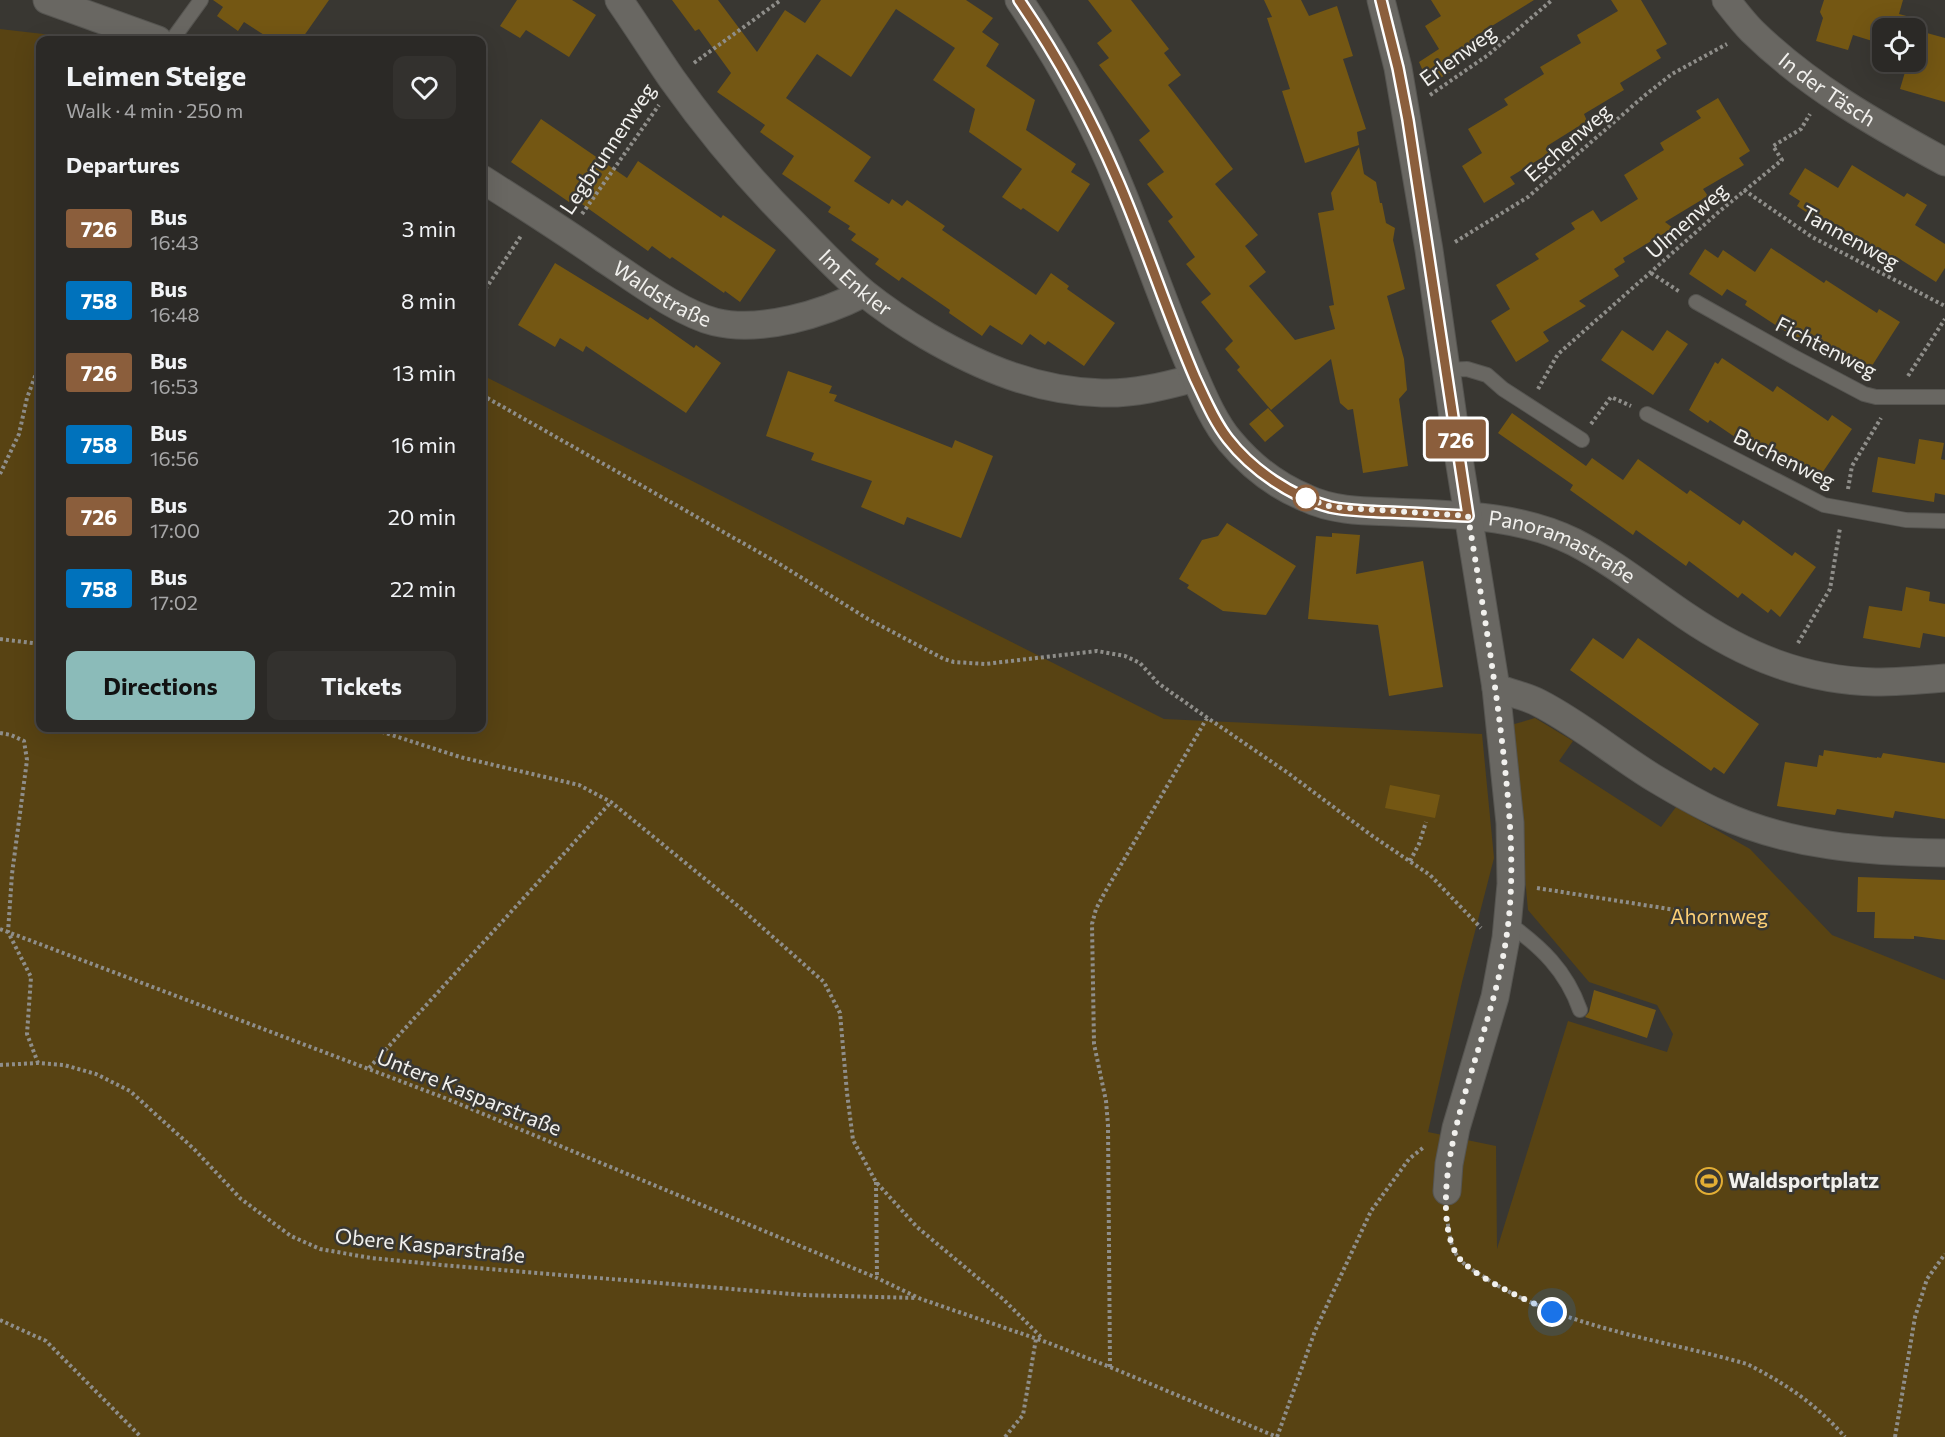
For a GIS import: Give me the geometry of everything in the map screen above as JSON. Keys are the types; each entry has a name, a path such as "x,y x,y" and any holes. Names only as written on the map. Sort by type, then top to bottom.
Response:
{"street":[{"path":"47,0 147,36"},
{"name":"Im Enkler","path":"619,0 673,81 761,191 864,293 909,325 987,368 1016,379 1068,390 1102,393 1139,391 1195,378"},
{"name":"Panoramastraße","path":"1019,0 1042,34 1085,112 1118,182 1195,378 1210,410 1228,439 1250,462 1271,478 1302,497 1332,507 1468,516 1497,519 1540,528 1576,543 1601,558 1690,619 1732,644 1785,668 1828,678 1860,681 1895,682 1945,678"},
{"path":"1381,0 1398,68 1429,250 1496,688 1510,823 1511,884 1507,930 1495,997 1456,1128 1449,1164 1447,1191"},
{"name":"In der Täsch","path":"1726,0 1751,30 1791,66 1876,123 1945,162"},
{"name":"Waldstraße","path":"486,182 640,283 682,308 715,322 747,325 789,319 838,306 864,293"},
{"path":"1496,688 1536,702 1558,713 1653,777 1718,813 1761,830 1799,840 1883,853 1945,854"}],"lane":[{"path":"175,36 201,0"},
{"name":"Fichtenweg","path":"1690,298 1870,396 1945,397"},
{"path":"1446,370 1478,370 1503,389 1582,440"},
{"name":"Buchenweg","path":"1647,414 1824,505 1906,520 1945,521"},
{"path":"1507,930 1534,942 1558,967 1574,994 1580,1010"}],"path":[{"path":"696,61 781,0"},
{"name":"Erlenweg","path":"1405,105 1424,100 1488,55 1552,0"},
{"name":"Eschenweg","path":"1429,250 1448,246 1528,197 1672,74 1721,48"},
{"name":"Legbrunnenweg","path":"568,234 673,81"},
{"name":"Ulmenweg","path":"1547,371 1558,354 1744,190 1782,160 1773,146 1801,129 1826,91"},
{"name":"Tannenweg","path":"1744,190 1803,232 1945,306"},
{"path":"486,288 504,261"},
{"path":"1651,273 1690,298"},
{"path":"1802,636 1830,589 1852,466 1945,319"},
{"path":"0,474 19,434 27,398 36,374"},
{"path":"486,396 778,563 868,619 931,653 954,662 974,664 1011,662 1081,651 1111,652 1140,663 1158,683 1288,773 1371,836 1442,885 1475,924 1486,932 1507,930"},
{"path":"1603,408 1608,400"},
{"path":"0,639 36,644"},
{"path":"1110,1367 1108,1125 1106,1101 1094,1044 1092,924 1096,909 1105,892 1208,718"},
{"path":"382,732 460,757 579,785 610,802 738,906 825,981 840,1013 847,1093 854,1140 876,1182 916,1227 1004,1299 1046,1342"},
{"path":"0,733 24,741 27,760 12,874 8,932 30,977 27,1034 38,1063"},
{"path":"369,1068 610,802"},
{"path":"1410,861 1419,844 1426,822"},
{"path":"1511,884 1688,912"},
{"name":"Untere Kasparstraße","path":"0,929 369,1068 877,1278 921,1299"},
{"name":"Obere Kasparstraße","path":"0,1065 38,1063 64,1065 96,1074 130,1091 194,1149 241,1199 291,1236 320,1249 371,1258 474,1268 803,1295 921,1299"},
{"path":"921,1299 1046,1342 1277,1437 1315,1331 1371,1211 1409,1159 1429,1143 1456,1128"},
{"path":"876,1182 877,1278"},
{"path":"1447,1191 1449,1237 1457,1256 1466,1266 1503,1289 1552,1312 1747,1364 1777,1379 1807,1400 1845,1437"},
{"path":"1895,1437 1915,1317 1927,1279 1945,1254"},
{"path":"0,1320 46,1341 141,1437"},
{"path":"1005,1437 1023,1415 1036,1339"}],"green space":[{"name":"Ahornweg","path":"0,29 60,36 36,36 36,732 486,732 486,377 1164,719 1482,734 1494,858 1462,982 1428,1132 1496,1146 1497,1249 1568,1021 1667,1052 1673,1034 1657,1005 1589,982 1528,910 1511,725 1535,718 1573,741 1559,761 1661,827 1676,807 1750,849 1832,935 1945,980 1945,1437 0,1437"}],"building":[{"path":"213,0 329,0 304,36 266,36 244,22 238,31 217,16 223,7"},
{"path":"517,0 572,0 596,15 569,57 526,30 520,38 500,26"},
{"path":"672,0 718,0 757,52 785,10 805,23 821,0 966,0 993,18 982,32 999,44 986,66 1035,100 1026,130 1076,164 1071,172 1090,184 1058,232 1023,208 1021,210 1002,197 1022,169 969,132 975,109 933,80 955,48 896,9 851,77 817,54 786,98 871,157 854,181 889,204 892,199 902,206 907,200 945,226 942,230 1036,295 1051,273 1069,286 1067,289 1115,323 1084,366 1048,341 1045,345 1030,334 1022,345 990,325 982,336 949,313 950,310 902,277 899,281 875,264 879,259 851,240 856,234 848,229 850,226 828,212 831,207 782,174 794,156 760,132 765,125 717,92 731,73 699,29 695,31"},
{"path":"1088,0 1131,0 1169,49 1164,53 1181,75 1168,85 1233,169 1215,184 1258,235 1245,246 1266,272 1249,286 1295,340 1335,329 1329,306 1334,305 1318,213 1334,210 1331,193 1359,147 1364,174 1376,182 1386,223 1395,228 1393,240 1405,289 1387,296 1404,359 1407,390 1399,399 1408,466 1363,473 1353,409 1348,410 1340,403 1331,359 1271,410 1237,370 1240,367 1225,349 1233,341 1201,302 1211,294 1186,264 1195,257 1168,221 1173,217 1147,184 1164,172 1139,140 1150,131 1099,65 1109,58 1097,43 1112,31"},
{"path":"1264,0 1301,0 1309,16 1337,6 1353,56 1343,59 1366,129 1357,132 1359,145 1305,163 1282,91 1290,89 1267,18 1272,17"},
{"path":"1431,0 1534,0 1474,37 1478,43 1447,62 1452,71 1429,85 1419,62 1439,49 1425,26 1441,16"},
{"path":"1611,0 1641,0 1667,44 1656,50 1661,58 1620,83 1624,90 1584,114 1587,121 1547,146 1551,152 1510,177 1515,184 1484,203 1462,166 1482,153 1468,129 1508,105 1504,99 1544,74 1540,67 1581,43 1577,35 1618,11"},
{"path":"1824,0 1903,0 1899,14 1910,17 1872,18 1872,41 1853,35 1848,50 1816,41 1823,18 1820,12"},
{"path":"1926,33 1945,38 1945,102 1900,89 1905,72 1926,72"},
{"path":"1718,98 1750,151 1739,158 1744,165 1703,189 1708,196 1665,222 1673,228 1623,258 1625,262 1614,269 1619,276 1579,301 1586,306 1543,332 1549,341 1516,362 1491,321 1510,309 1496,285 1539,259 1535,254 1575,229 1571,223 1593,210 1601,222 1638,199 1624,175 1664,150 1660,143 1701,118 1696,111"},
{"path":"541,119 627,178 638,161 721,218 723,215 776,250 740,302 672,257 670,259 652,246 648,251 572,197 569,202 511,162"},
{"path":"1852,165 1904,197 1907,193 1927,205 1915,225 1945,244 1945,268 1936,282 1895,256 1893,260 1830,221 1827,226 1797,206 1800,201 1789,194 1805,168 1838,188"},
{"path":"1771,248 1824,283 1826,280 1877,313 1879,309 1900,322 1868,372 1857,365 1854,369 1803,336 1800,341 1745,305 1747,301 1727,289 1722,296 1689,274 1705,249 1718,258 1723,250 1755,272"},
{"path":"555,263 648,320 650,317 694,348 696,345 721,363 686,413 586,346 583,352 560,338 555,347 518,325"},
{"path":"1622,330 1653,351 1667,330 1688,344 1653,395 1601,360"},
{"path":"1722,358 1773,392 1777,386 1828,421 1832,415 1852,429 1818,479 1809,473 1807,476 1765,448 1763,451 1754,444 1751,448 1710,420 1708,423 1689,410 1715,362 1718,364"},
{"path":"788,371 832,386 829,393 837,395 834,401 952,448 955,440 993,456 961,538 907,517 904,525 861,507 872,481 811,460 814,453 766,436"},
{"path":"1268,408 1284,426 1265,442 1249,424"},
{"path":"1512,413 1586,466 1592,458 1623,480 1638,459 1687,494 1690,490 1740,525 1743,520 1792,556 1795,552 1816,567 1780,617 1771,609 1768,613 1742,593 1738,598 1689,561 1686,566 1636,530 1633,535 1570,490 1573,485 1498,433"},
{"path":"1919,439 1944,443 1941,459 1945,460 1945,495 1935,493 1934,502 1872,492 1878,457 1915,464"},
{"path":"1227,523 1296,566 1266,615 1223,611 1187,588 1189,585 1179,579 1202,540 1218,536"},
{"path":"1332,533 1360,535 1356,574 1423,561 1443,687 1389,696 1378,625 1308,619 1316,536 1332,537"},
{"path":"1906,587 1930,592 1929,601 1945,604 1945,637 1923,633 1920,648 1863,638 1869,606 1902,611"},
{"path":"1593,638 1623,659 1638,638 1759,724 1724,774 1714,767 1711,771 1570,670"},
{"path":"1824,750 1877,758 1881,758 1883,753 1945,763 1945,819 1895,811 1893,818 1837,809 1835,815 1777,806 1785,762 1817,767 1819,755 1823,756"},
{"path":"1390,785 1440,795 1435,818 1385,808"},
{"path":"1858,877 1945,880 1945,940 1914,936 1914,939 1874,938 1875,912 1857,912"},
{"path":"1594,990 1656,1010 1647,1038 1585,1017 1589,1012"}],"bus line":[{"name":"726","path":"1019,0 1042,34 1085,112 1118,182 1195,378 1210,410 1228,439 1250,462 1271,478 1302,497 1315,502 1332,507 1358,510 1468,516 1408,120 1381,0"}],"place":[{"name":"Waldsportplatz","path":"1709,1181"}],"route":[{"path":"1306,498 1302,497 1332,507 1358,510 1468,516 1496,688 1510,823 1511,884 1506,938 1495,997 1452,1146 1447,1191 1449,1237 1457,1256 1466,1266 1503,1289 1552,1312"}]}
